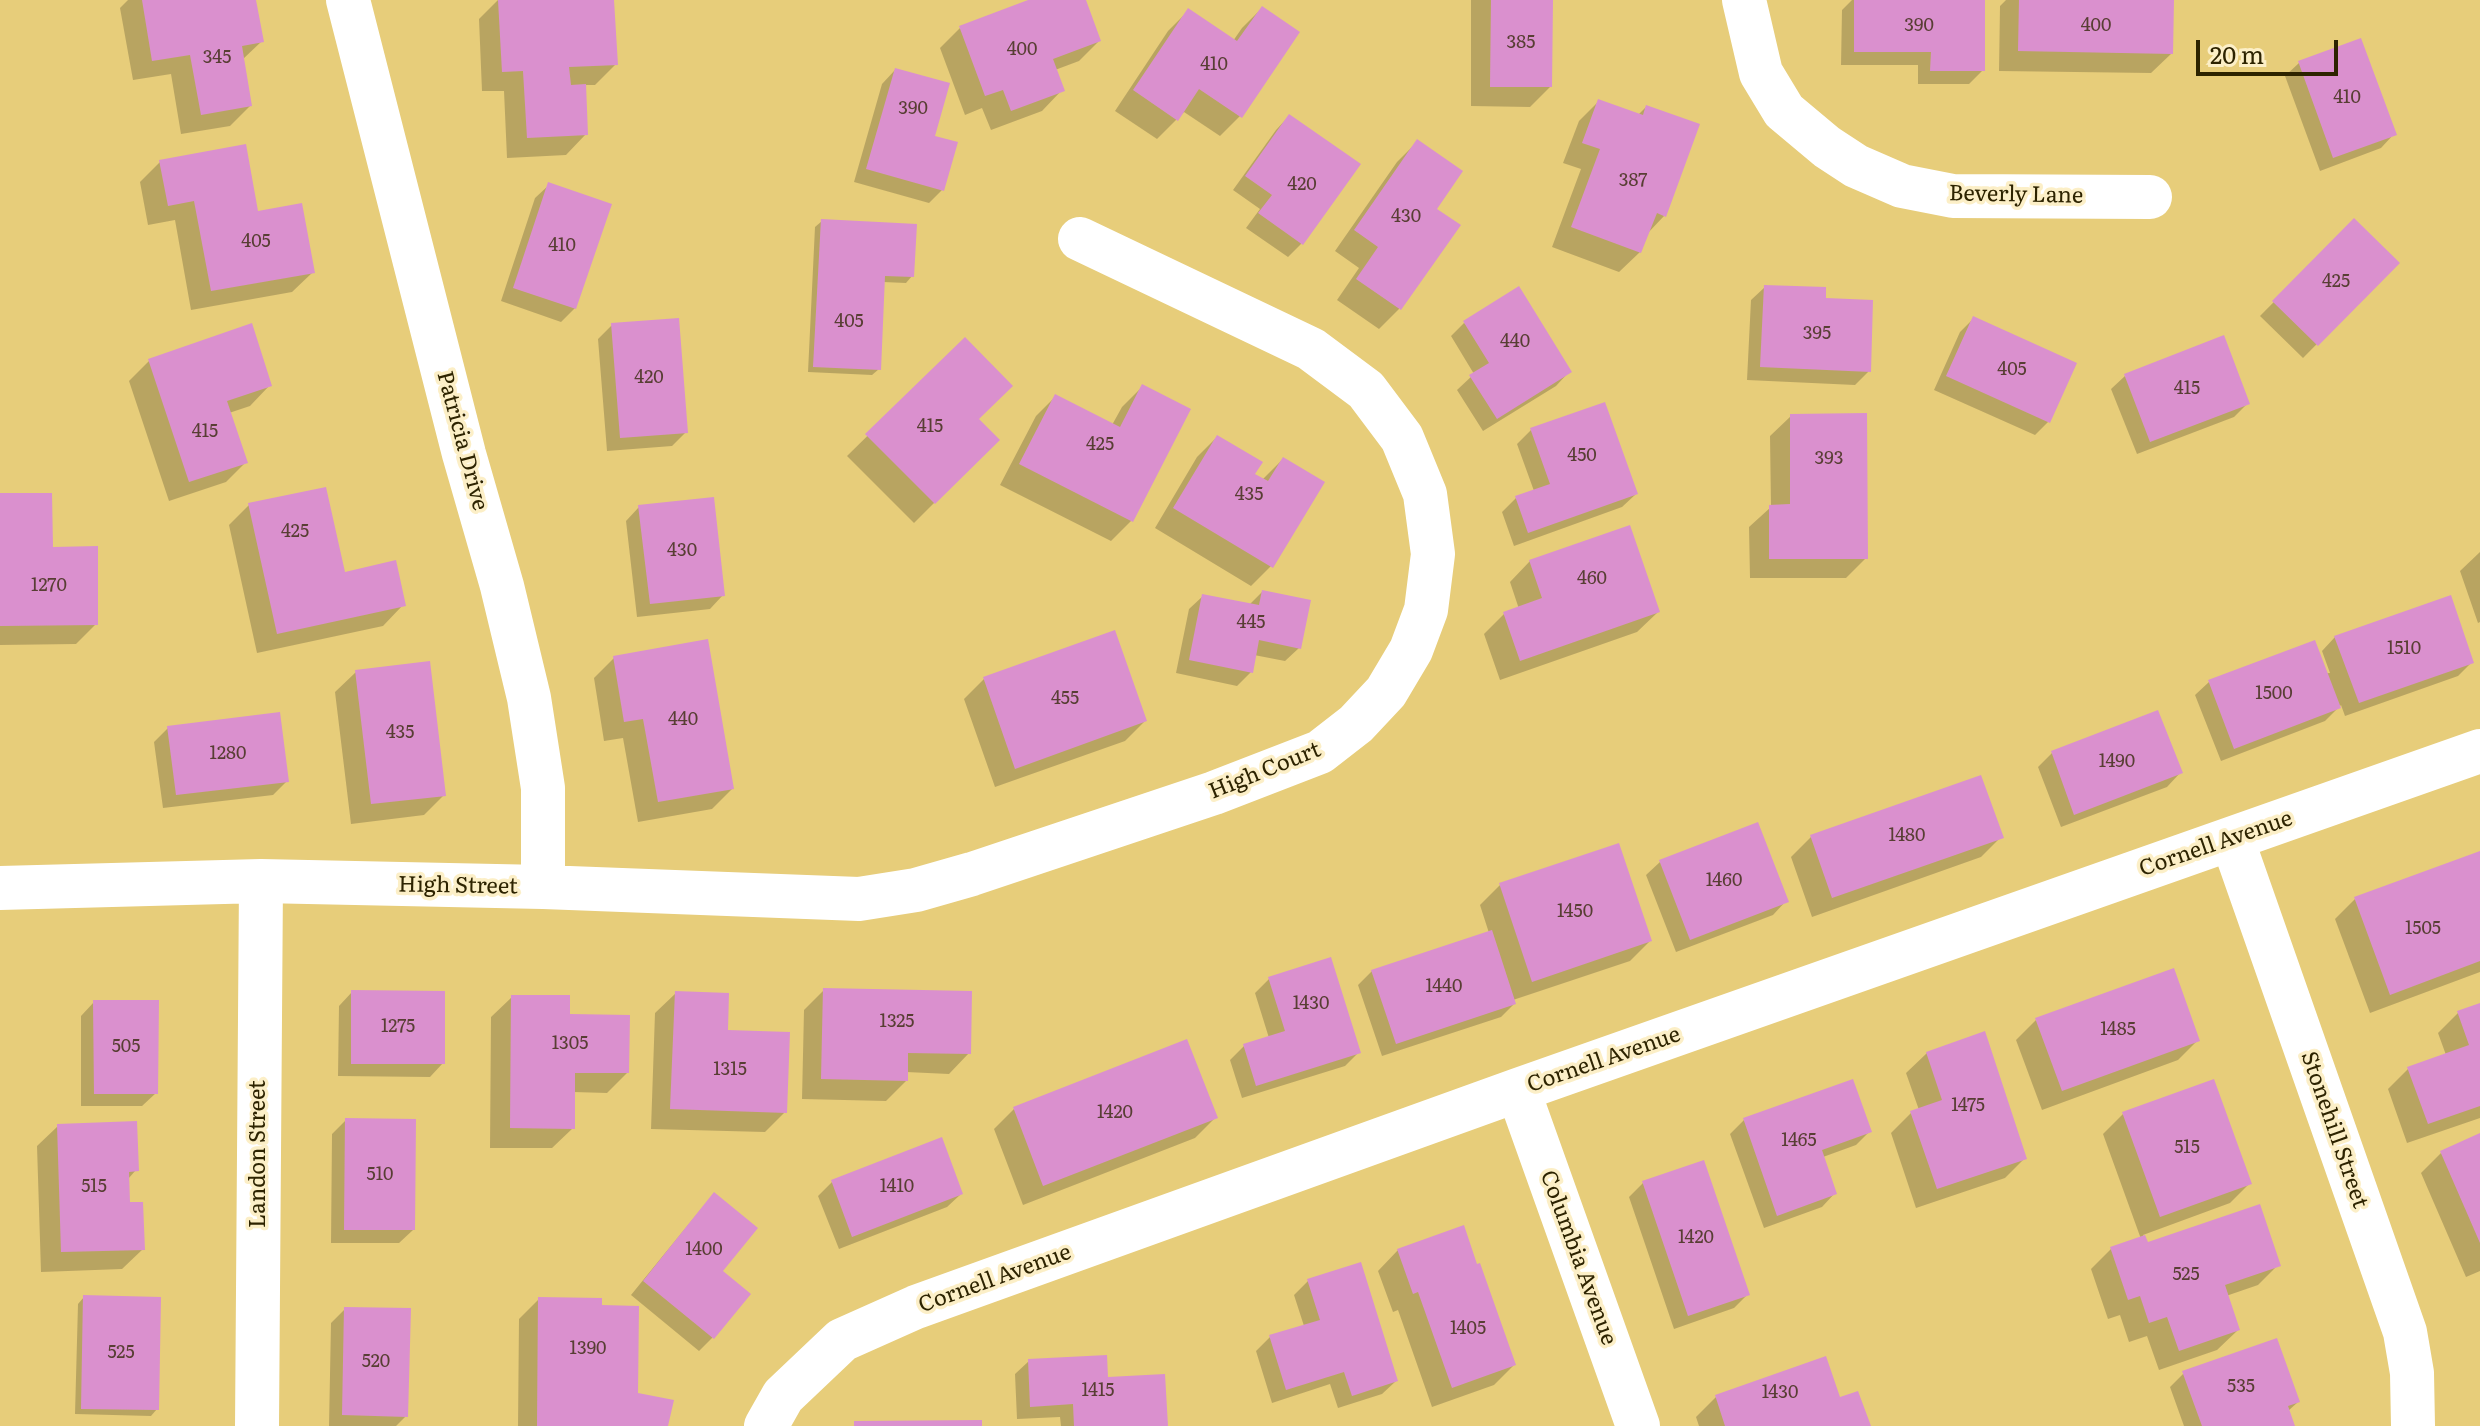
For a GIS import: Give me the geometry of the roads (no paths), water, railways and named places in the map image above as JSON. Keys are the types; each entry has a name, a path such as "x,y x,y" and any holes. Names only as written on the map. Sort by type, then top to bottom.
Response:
{"street":[{"name":"Patricia Drive","path":"348,0 529,698 543,788 543,887"},
{"name":"Beverly Lane","path":"1744,0 1761,73 1784,111 1827,147 1856,166 1902,186 1953,196 2150,197"},
{"name":"High Court","path":"916,890 1214,793 1320,752 1356,724 1386,692 1411,650 1426,610 1433,554 1425,494 1402,438 1366,390 1311,349 1080,239"},
{"name":"Cornell Avenue","path":"766,1426 783,1396 842,1340 916,1307 1518,1090 2480,751"},
{"name":"Stonehill Street","path":"2232,839 2405,1332 2412,1373 2413,1426"},
{"name":"High Street","path":"0,888 261,881 543,887 859,899 916,890"},
{"name":"Landon Street","path":"257,1426 261,881"},
{"name":"Columbia Avenue","path":"1518,1090 1638,1426"}]}
